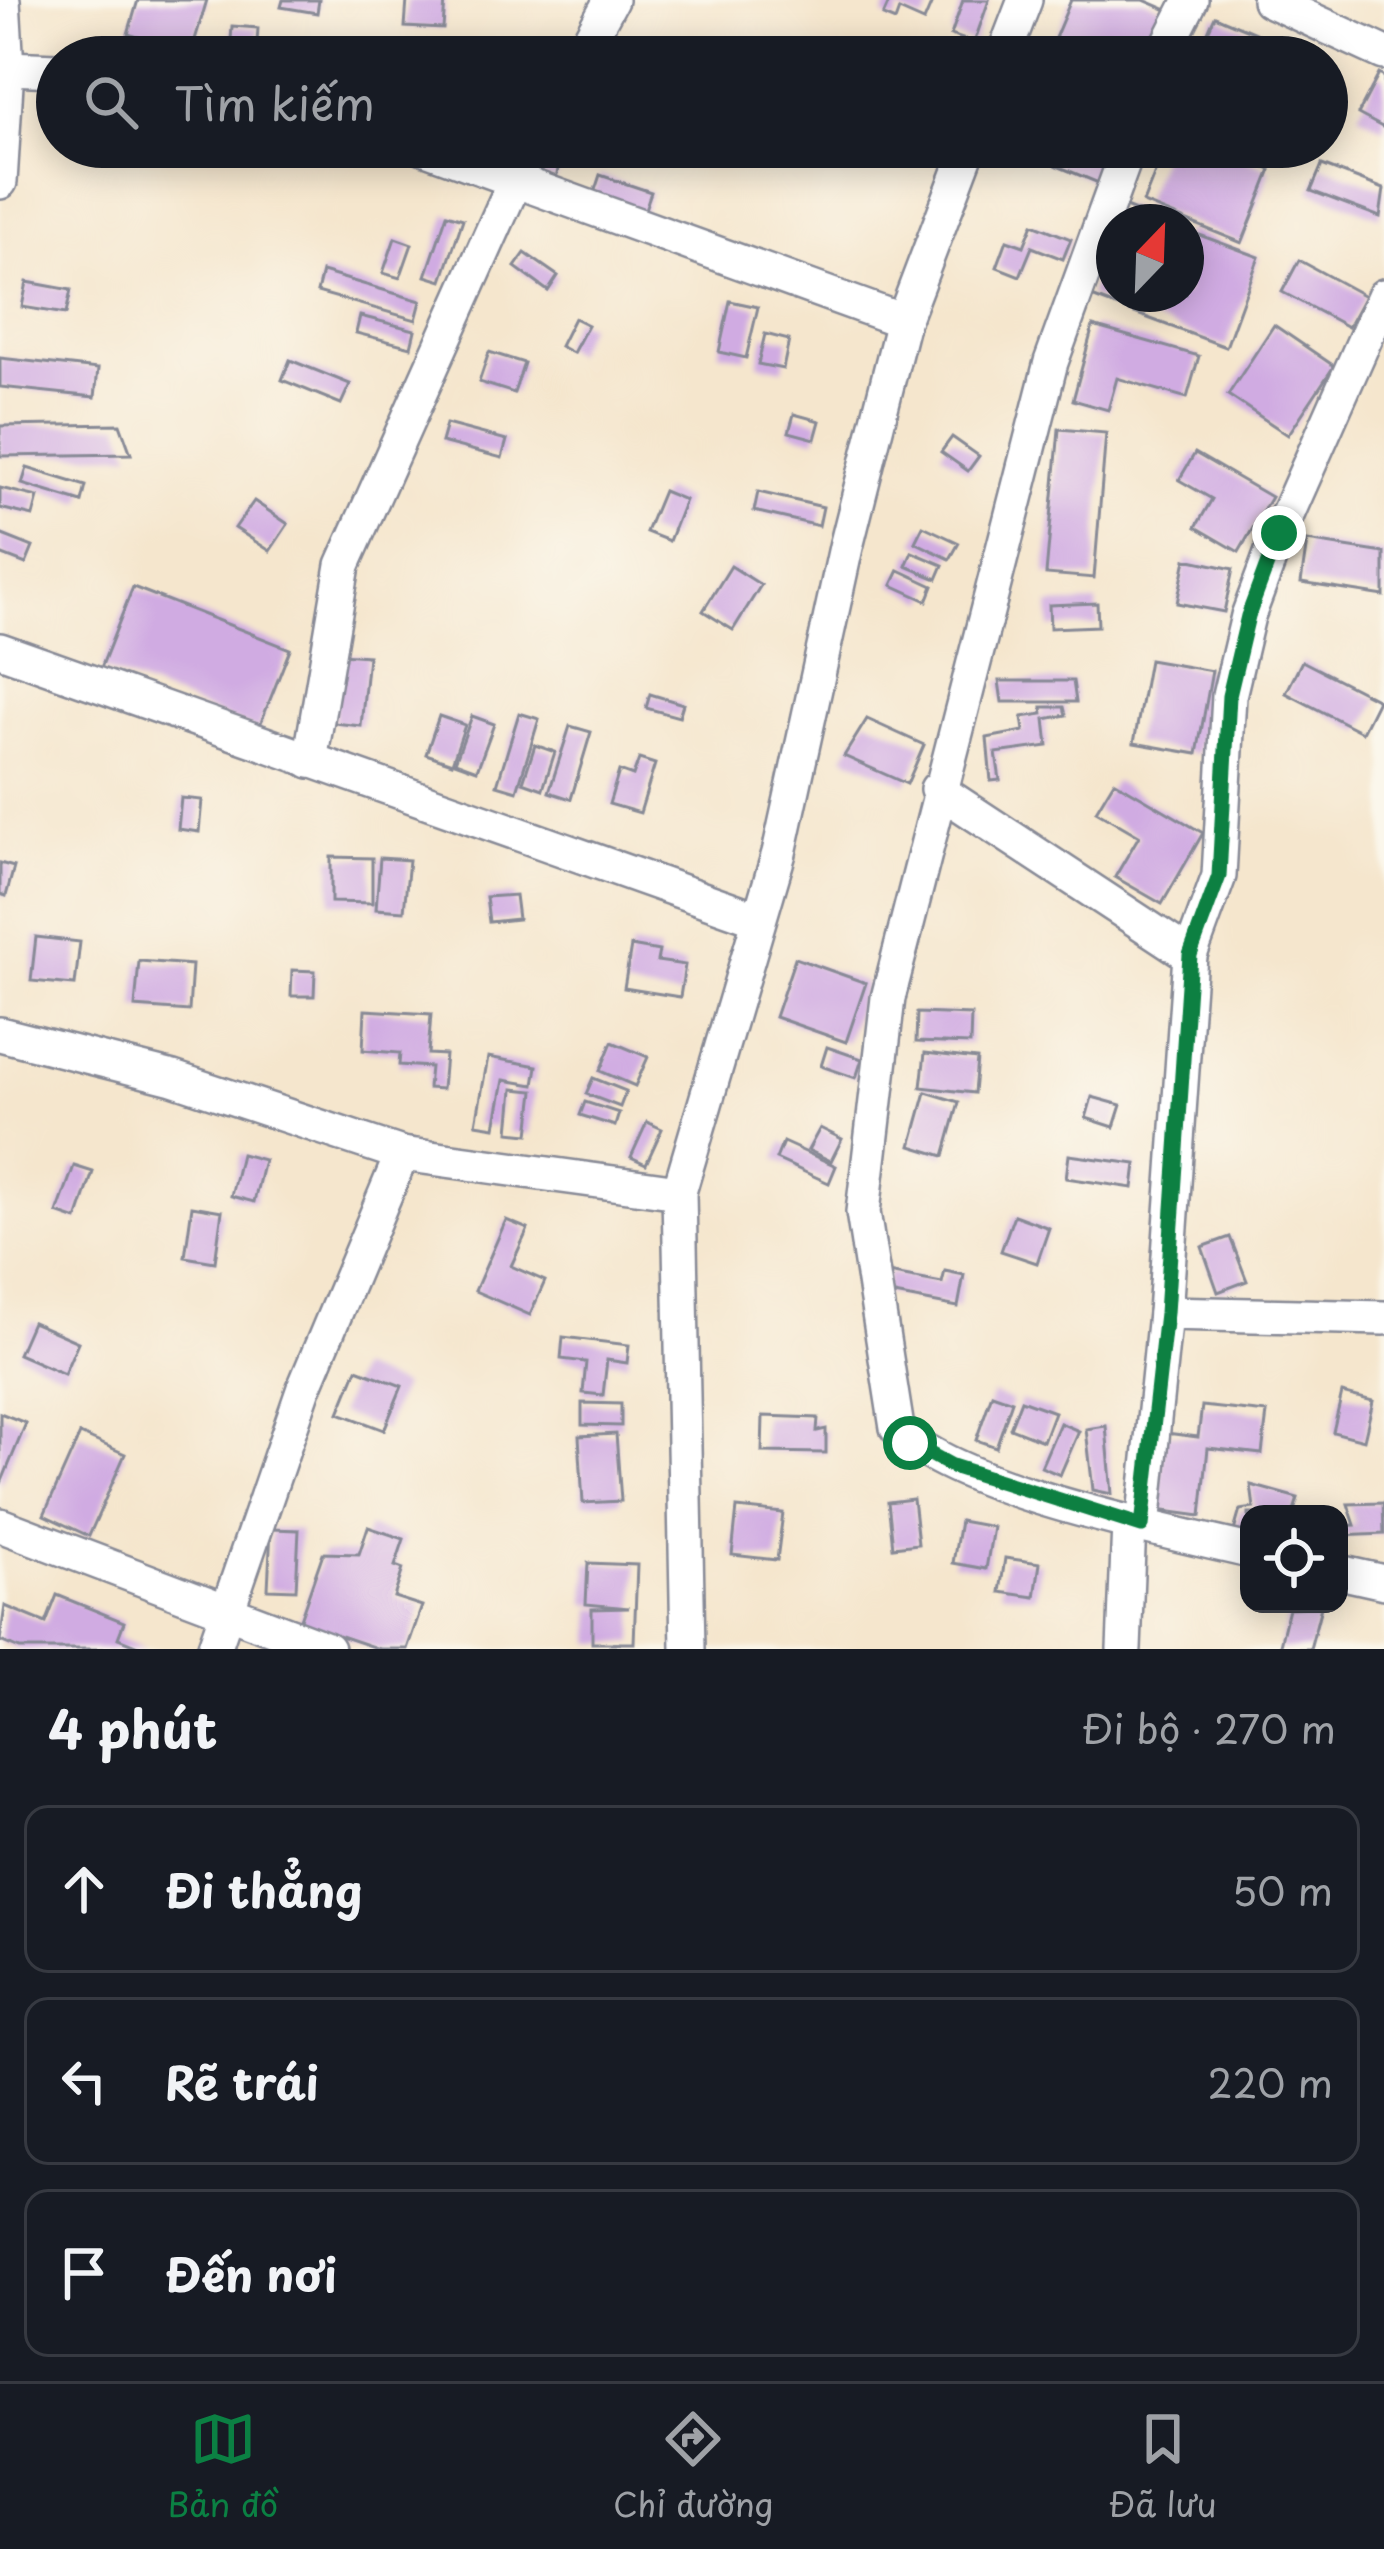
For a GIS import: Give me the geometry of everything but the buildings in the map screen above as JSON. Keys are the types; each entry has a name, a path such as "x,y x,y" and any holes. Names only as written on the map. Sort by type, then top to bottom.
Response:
{"street":[{"path":"0,182 7,68 3,0"},
{"path":"591,36 611,0"},
{"path":"1011,36 1025,0"},
{"path":"1173,36 1191,0"},
{"path":"1269,0 1384,52"},
{"path":"7,68 36,69"},
{"path":"310,760 343,565 519,168"},
{"path":"539,168 903,321"},
{"path":"688,1649 680,1192 759,920 903,321 961,168"},
{"path":"1121,168 1051,362 938,789 888,998 862,1211 897,1428 927,1456 1136,1525 1240,1549"},
{"path":"1124,1649 1166,1313 1190,955 1219,876 1229,696 1248,616 1384,296"},
{"path":"0,650 759,920"},
{"path":"938,789 1190,955"},
{"path":"0,1034 173,1078 401,1154 680,1192"},
{"path":"214,1649 223,1610 304,1388 401,1154"},
{"path":"1166,1313 1384,1318"},
{"path":"0,1526 327,1649"},
{"path":"1348,1574 1384,1582"}],"route":[{"path":"910,1443 952,1466 1142,1526 1166,1313 1190,955 1219,876 1229,696 1248,616 1279,533"}]}
